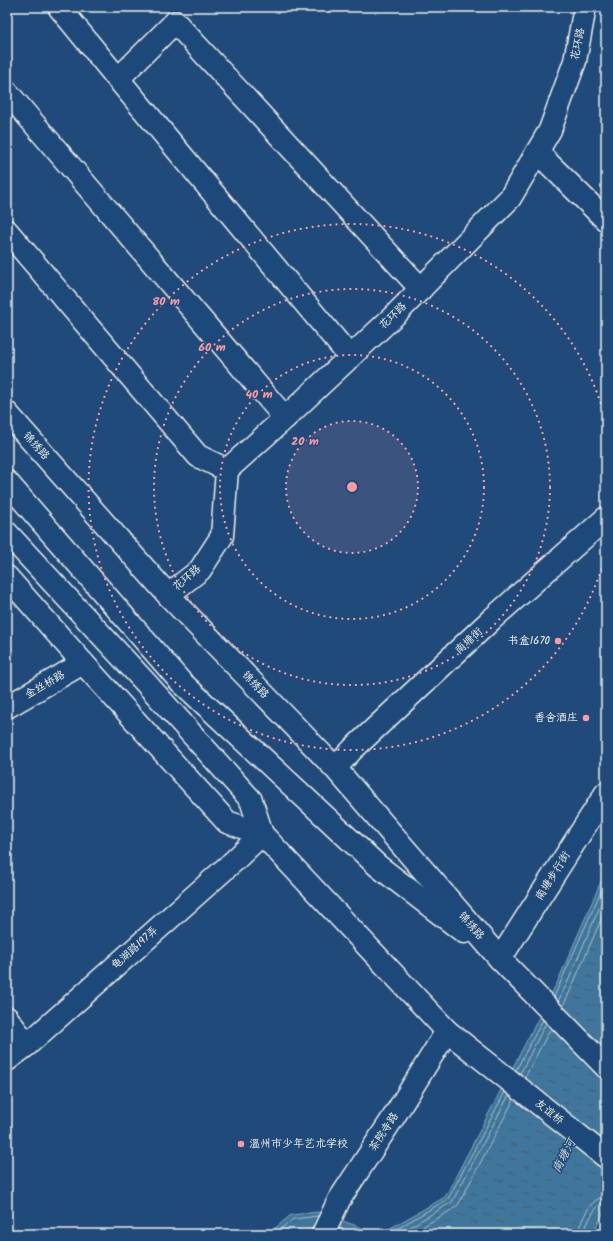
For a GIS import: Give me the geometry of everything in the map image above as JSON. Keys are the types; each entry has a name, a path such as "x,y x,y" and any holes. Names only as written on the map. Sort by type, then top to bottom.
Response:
{"street":[{"path":"59,7 350,357"},
{"name":"花环路","path":"168,595 200,570 222,536 227,470 285,418 421,289 510,198 550,130 576,61 585,7"},
{"path":"118,79 175,22 421,289"},
{"path":"7,92 285,418"},
{"path":"537,152 606,220"},
{"path":"7,231 198,456 227,470"},
{"name":"锦绣路","path":"7,413 168,595 335,768 500,959 606,1068"},
{"name":"锦绣路","path":"7,482 180,681 378,866 500,959"},
{"name":"南塘街","path":"335,768 353,749 486,625 606,518"},
{"path":"7,533 145,682 251,800 262,834 447,1031"},
{"path":"7,577 227,822 262,834"},
{"name":"金丝桥路","path":"7,707 83,663"},
{"name":"南塘步行街","path":"500,959 606,793"},
{"name":"龟湖路197弄","path":"7,1060 26,1045 235,860 262,834"},
{"path":"7,1018 26,1045"},
{"name":"友谊桥","path":"447,1031 606,1157"},
{"name":"茶院寺路","path":"323,1234 339,1200 393,1118 447,1031"}],"water":[{"name":"南塘河","path":"606,870 606,1209 592,1234 380,1234 445,1197 557,983"},
{"path":"318,1212 379,1234 268,1234 291,1215"}],"place":[{"name":"书盒1670","path":"558,641"},
{"name":"香舍酒庄","path":"586,718"},
{"name":"温州市少年艺术学校","path":"241,1144"}]}
